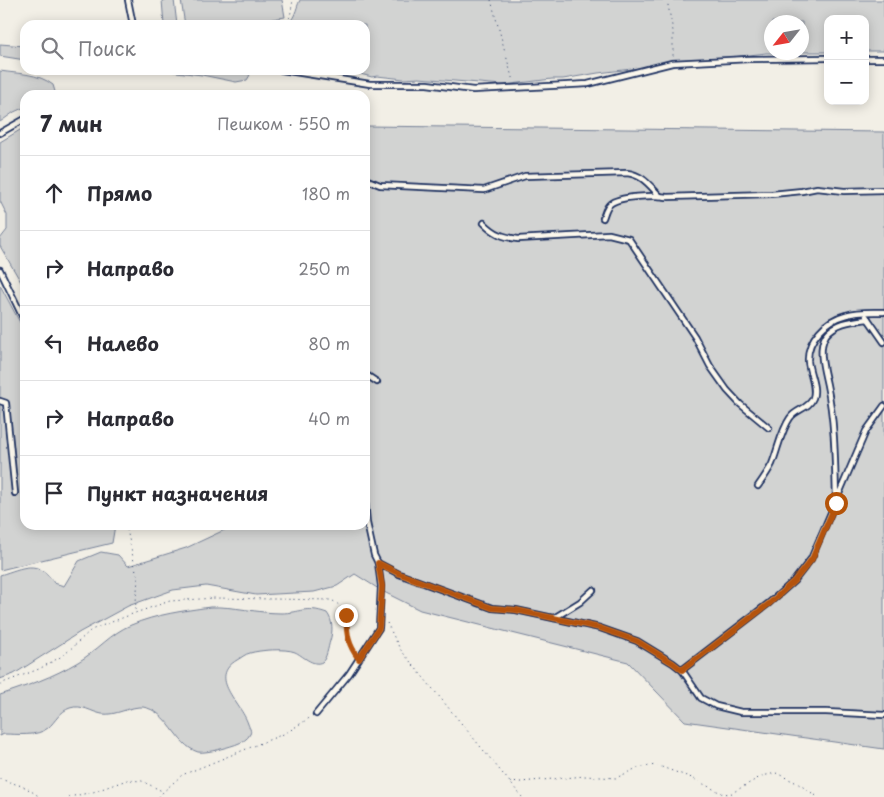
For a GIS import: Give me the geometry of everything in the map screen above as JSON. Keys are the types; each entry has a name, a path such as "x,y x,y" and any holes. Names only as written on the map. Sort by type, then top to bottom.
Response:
{"lane":[{"path":"128,0 132,20"},
{"path":"313,75 370,84 427,84 473,90 588,84 672,63 824,58"},
{"path":"869,59 884,59"},
{"path":"0,133 20,123"},
{"path":"370,181 380,186 484,190 525,176 628,173 636,174 642,178 660,196"},
{"path":"603,218 607,207 616,200 660,196 772,194 824,187 844,191 884,190"},
{"path":"484,223 498,235 507,238 609,234 629,238 689,328 710,366 727,390 740,404 770,428"},
{"path":"0,270 20,312"},
{"path":"758,486 772,464 790,418 809,405 814,397 808,361 808,353 813,340 824,327 845,315 864,312 884,312"},
{"path":"864,312 884,342"},
{"path":"836,503 832,406 822,351 825,336 833,329 841,324 868,319"},
{"path":"370,377 377,382"},
{"path":"0,402 6,402 15,493"},
{"path":"682,670 770,603 794,581 812,559 866,431 884,406"},
{"path":"316,714 359,659 379,628 382,586 378,563 368,530"},
{"path":"378,563 400,574 492,608 516,610 600,628 637,641 682,670 701,698 716,706 741,712 826,712 884,716"},
{"path":"554,618 580,602 593,590"}],"path":[{"path":"287,20 290,17 294,0"},
{"path":"491,0 514,87"},
{"path":"667,0 673,30 672,63"},
{"path":"127,530 138,580 135,613"},
{"path":"0,684 39,669 64,655 91,630 170,601 179,600 215,598 331,600 339,604 346,615 348,639 351,648 359,659"},
{"path":"380,617 388,623 400,649 522,797"},
{"path":"159,797 182,775 286,733 316,714"},
{"path":"510,783 585,776 616,778 637,768 656,765 692,778 720,793 730,794 762,776 776,774 797,783 818,797"},
{"path":"0,779 25,787 40,797"},
{"path":"69,797 93,792 127,780 142,781 163,792"}],"shaded area":[{"path":"162,0 174,0 176,20 164,20"},
{"path":"181,0 282,0 285,17 267,20 184,20"},
{"path":"300,0 884,0 884,51 869,51 869,15 824,15 824,52 809,52 809,15 764,15 764,53 503,85 364,75 370,75 370,20 291,20"},
{"path":"0,44 20,46 20,59 0,56"},
{"path":"0,71 41,78 53,85 54,90 20,90 20,109 0,122"},
{"path":"202,75 250,75 247,80 236,82"},
{"path":"370,126 884,132 884,749 685,721 628,662 420,610 382,591 355,574 337,586 314,592 256,595 206,586 173,590 128,606 80,632 14,674 0,679 0,575 23,568 36,568 48,575 54,583 64,586 79,561 101,552 118,555 128,566 186,548 224,530 370,530"},
{"path":"20,130 20,280 0,246 0,239 7,230 7,215 0,201 0,142"},
{"path":"0,285 20,323 20,530 114,530 112,543 0,570"},
{"path":"210,607 281,613 308,609 327,613 331,623 331,637 322,662 311,662 291,651 272,650 248,654 229,667 225,674 225,682 251,730 248,737 244,740 235,745 217,750 198,752 183,743 159,715 143,707 102,714 74,707 63,712 51,726 38,733 4,734 0,736 0,695 40,681 69,667 85,658 117,633 131,625 160,616"}],"route":[{"path":"346,615 348,639 351,648 359,659 379,628 382,586 378,563 389,570 492,608 516,610 600,628 637,641 682,670 770,603 794,581 812,559 836,503"}]}
